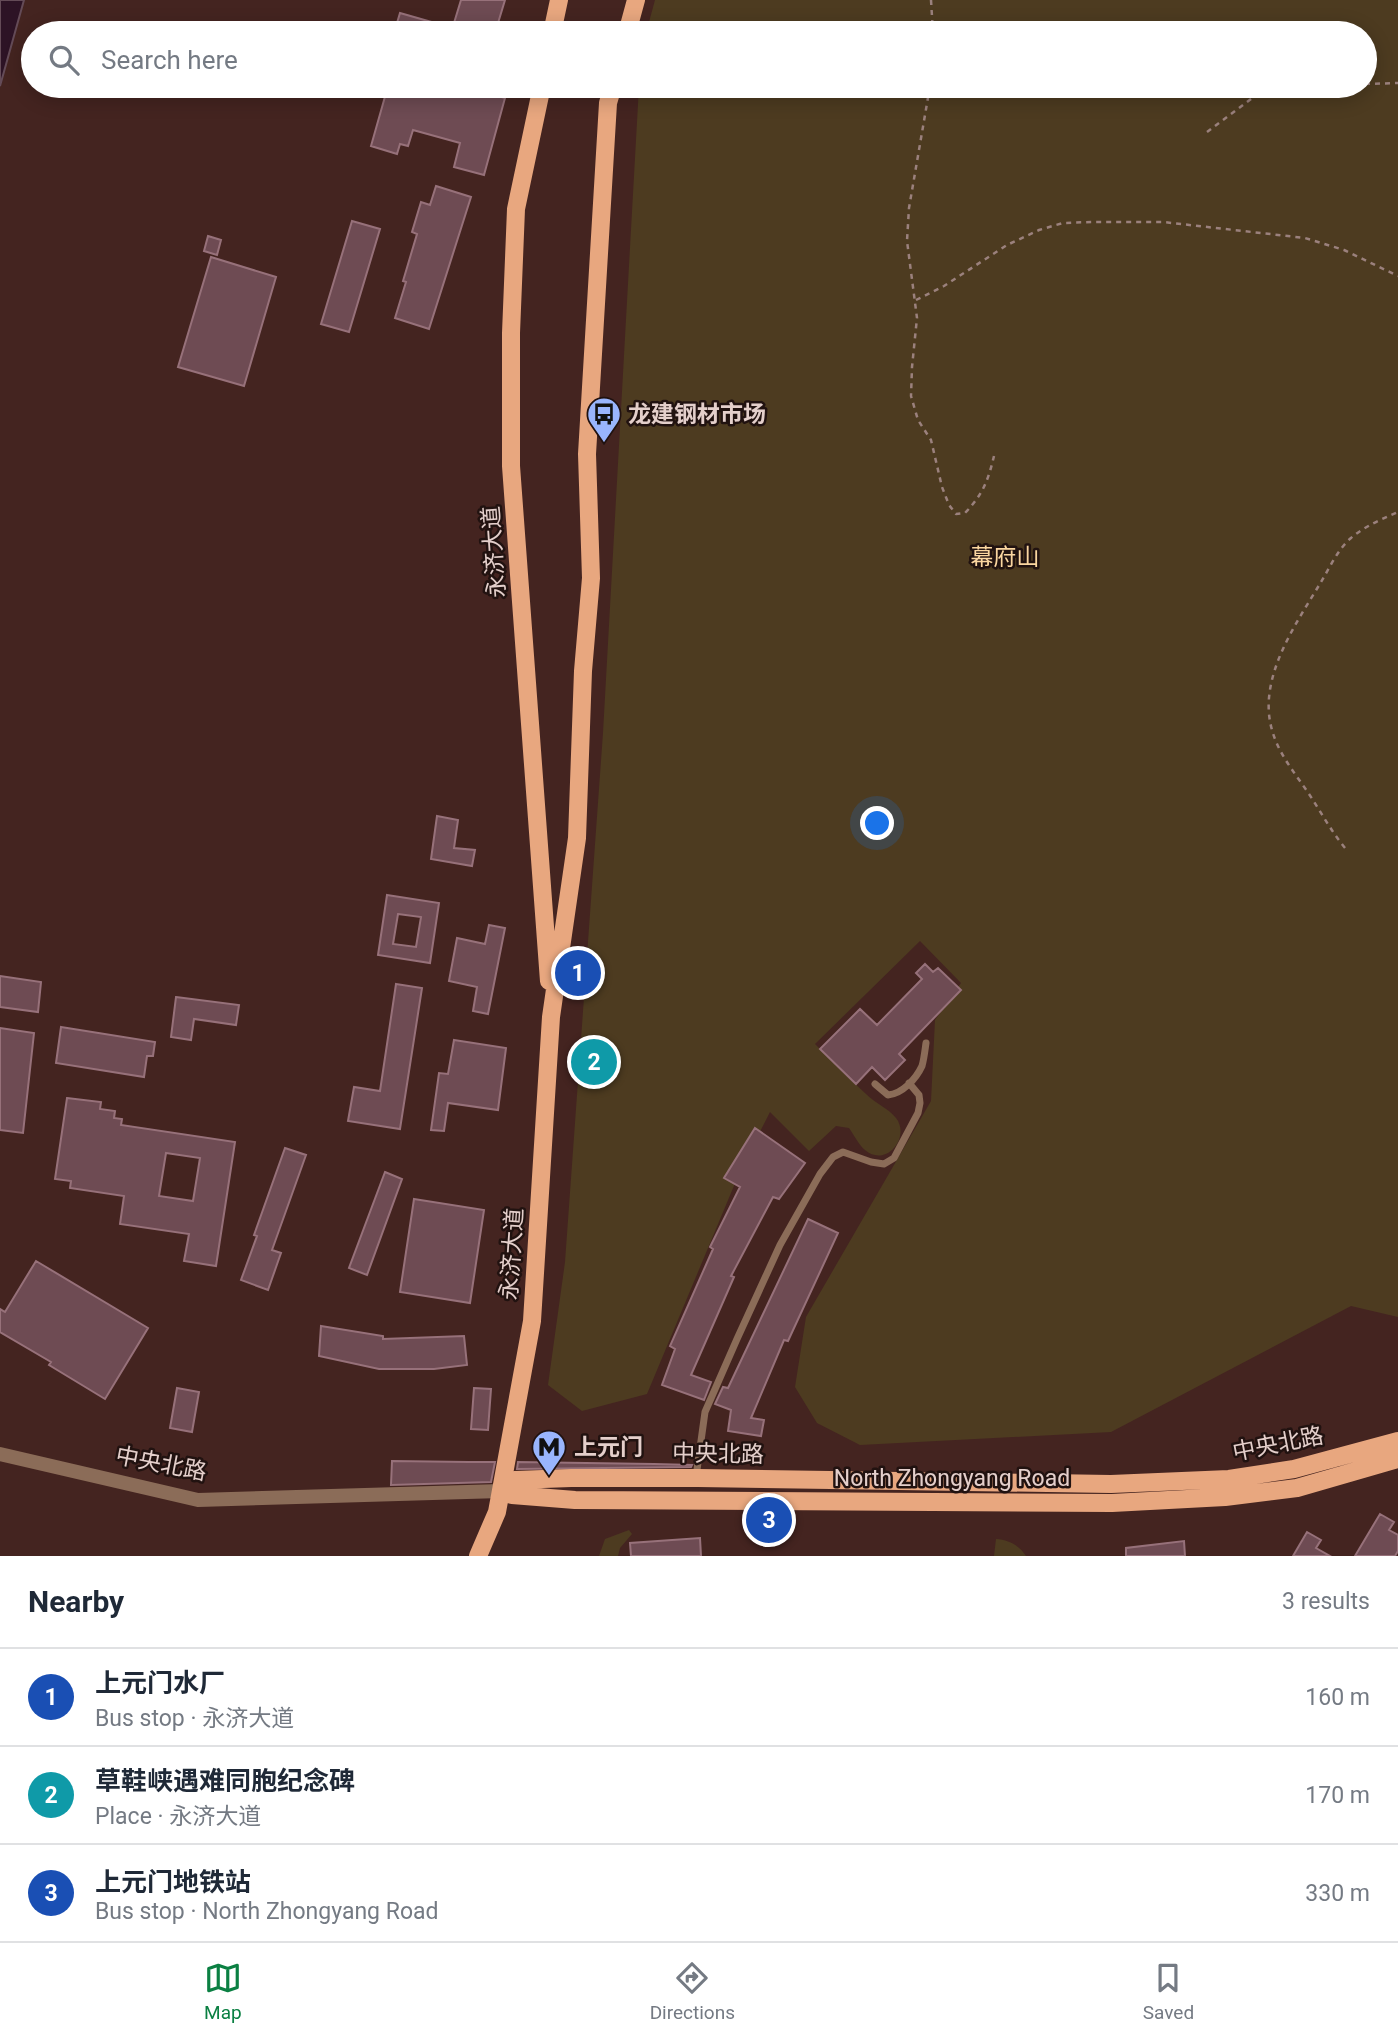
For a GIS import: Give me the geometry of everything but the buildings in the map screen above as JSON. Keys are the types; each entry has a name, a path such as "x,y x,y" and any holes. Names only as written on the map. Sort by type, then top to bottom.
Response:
{"main road":[{"path":"555,21 559,0"},
{"path":"630,21 636,0"},
{"name":"永济大道","path":"539,98 516,209 511,333 511,466 551,1017"},
{"name":"永济大道","path":"509,1489 532,1321 551,1017 577,838 583,671 591,578 587,454 609,98"},
{"name":"中央北路","path":"509,1489 696,1478 1111,1484 1229,1479 1294,1469 1398,1441"},
{"name":"North Zhongyang Road","path":"509,1489 575,1500 1112,1503 1225,1497 1297,1488 1398,1459"},
{"path":"478,1556 509,1489"},
{"path":"491,1556 501,1532 509,1489"}],"street":[{"name":"中央北路","path":"0,1454 198,1500 509,1489"}],"lane":[{"path":"875,1084 888,1095 897,1094 921,1067 926,1043"},
{"path":"696,1478 705,1412 780,1245 820,1174 833,1157 843,1152 884,1164 894,1157 913,1124 920,1103 919,1095 909,1083"}],"path":[{"path":"931,0 932,21"},
{"path":"1377,84 1398,83"},
{"path":"928,98 909,208 907,241 918,318 914,334 911,396 918,420 931,440 942,487 949,505 956,513 965,513 978,500 988,481 994,456"},
{"path":"1207,132 1252,98"},
{"path":"916,300 944,286 1007,245 1039,230 1063,223 1163,222 1305,238 1344,250 1398,276"},
{"path":"1345,848 1282,757 1268,709 1273,676 1298,617 1333,561 1350,539 1371,524 1398,512"}],"green space":[{"name":"幕府山","path":"655,0 1398,0 1398,1317 1351,1306 1111,1432 860,1445 817,1423 795,1387 806,1317 931,1101 935,1020 961,983 920,941 815,1044 859,1088 896,1118 900,1134 894,1148 888,1153 873,1155 863,1148 849,1128 836,1126 809,1151 770,1112 741,1169 647,1394 582,1411 548,1385 565,1262 603,733 638,98 1377,98 1377,21 649,21"},
{"path":"629,1530 632,1534 620,1548 618,1556 599,1556 605,1539"},
{"path":"996,1539 1013,1544 1026,1556 994,1556"}],"shaded area":[{"path":"0,0 24,0 0,86"}],"place":[{"name":"龙建钢材市场","path":"604,444"},
{"name":"上元门水厂","path":"578,973"},
{"name":"草鞋峡遇难同胞纪念碑","path":"594,1062"},
{"name":"上元门","path":"549,1477"},
{"name":"上元门地铁站","path":"769,1520"}]}
